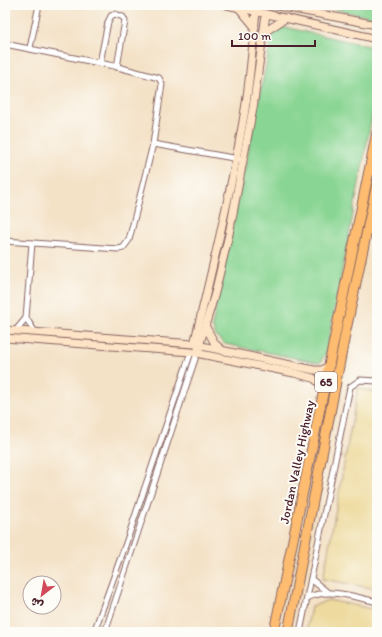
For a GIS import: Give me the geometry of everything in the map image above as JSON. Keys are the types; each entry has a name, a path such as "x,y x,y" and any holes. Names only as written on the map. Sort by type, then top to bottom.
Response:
{"highway":[{"name":"Jordan Valley Highway","path":"288,632 377,132"},
{"name":"Jordan Valley Highway","path":"274,632 330,365 341,335 377,186"}],"street":[{"path":"30,48 39,5"},
{"path":"226,5 377,39"},
{"path":"273,5 360,23 377,25"},
{"path":"239,8 255,27"},
{"path":"197,345 197,330 215,263 236,159 246,101 256,12"},
{"path":"100,63 108,22 111,16 115,14 123,17 125,21 117,67"},
{"path":"94,632 194,353 206,327 223,262 244,160 266,14"},
{"path":"263,34 286,18"},
{"path":"5,44 117,67 159,78 162,81 153,144 129,240 122,248 94,248 5,241"},
{"path":"153,144 244,160"},
{"path":"32,243 26,318 34,332"},
{"path":"16,330 26,318"},
{"path":"206,327 215,344 221,350"},
{"path":"5,330 180,342 314,370 322,370 330,365"},
{"path":"180,342 197,330"},
{"path":"5,338 194,353 294,373 318,381 326,387"},
{"path":"105,632 194,353"},
{"path":"300,632 350,388 360,380 377,381"},
{"path":"311,579 327,592"},
{"path":"307,598 315,594 327,592 377,602"}],"green space":[{"path":"316,5 377,5 377,15 370,17"},
{"path":"284,27 369,46 377,51 377,91 326,353 320,363 225,344 216,336 212,326 272,36 278,29"}],"sand":[{"path":"358,388 377,393 377,589 323,579"},
{"path":"328,600 377,610 377,632 306,632 311,607"}]}
